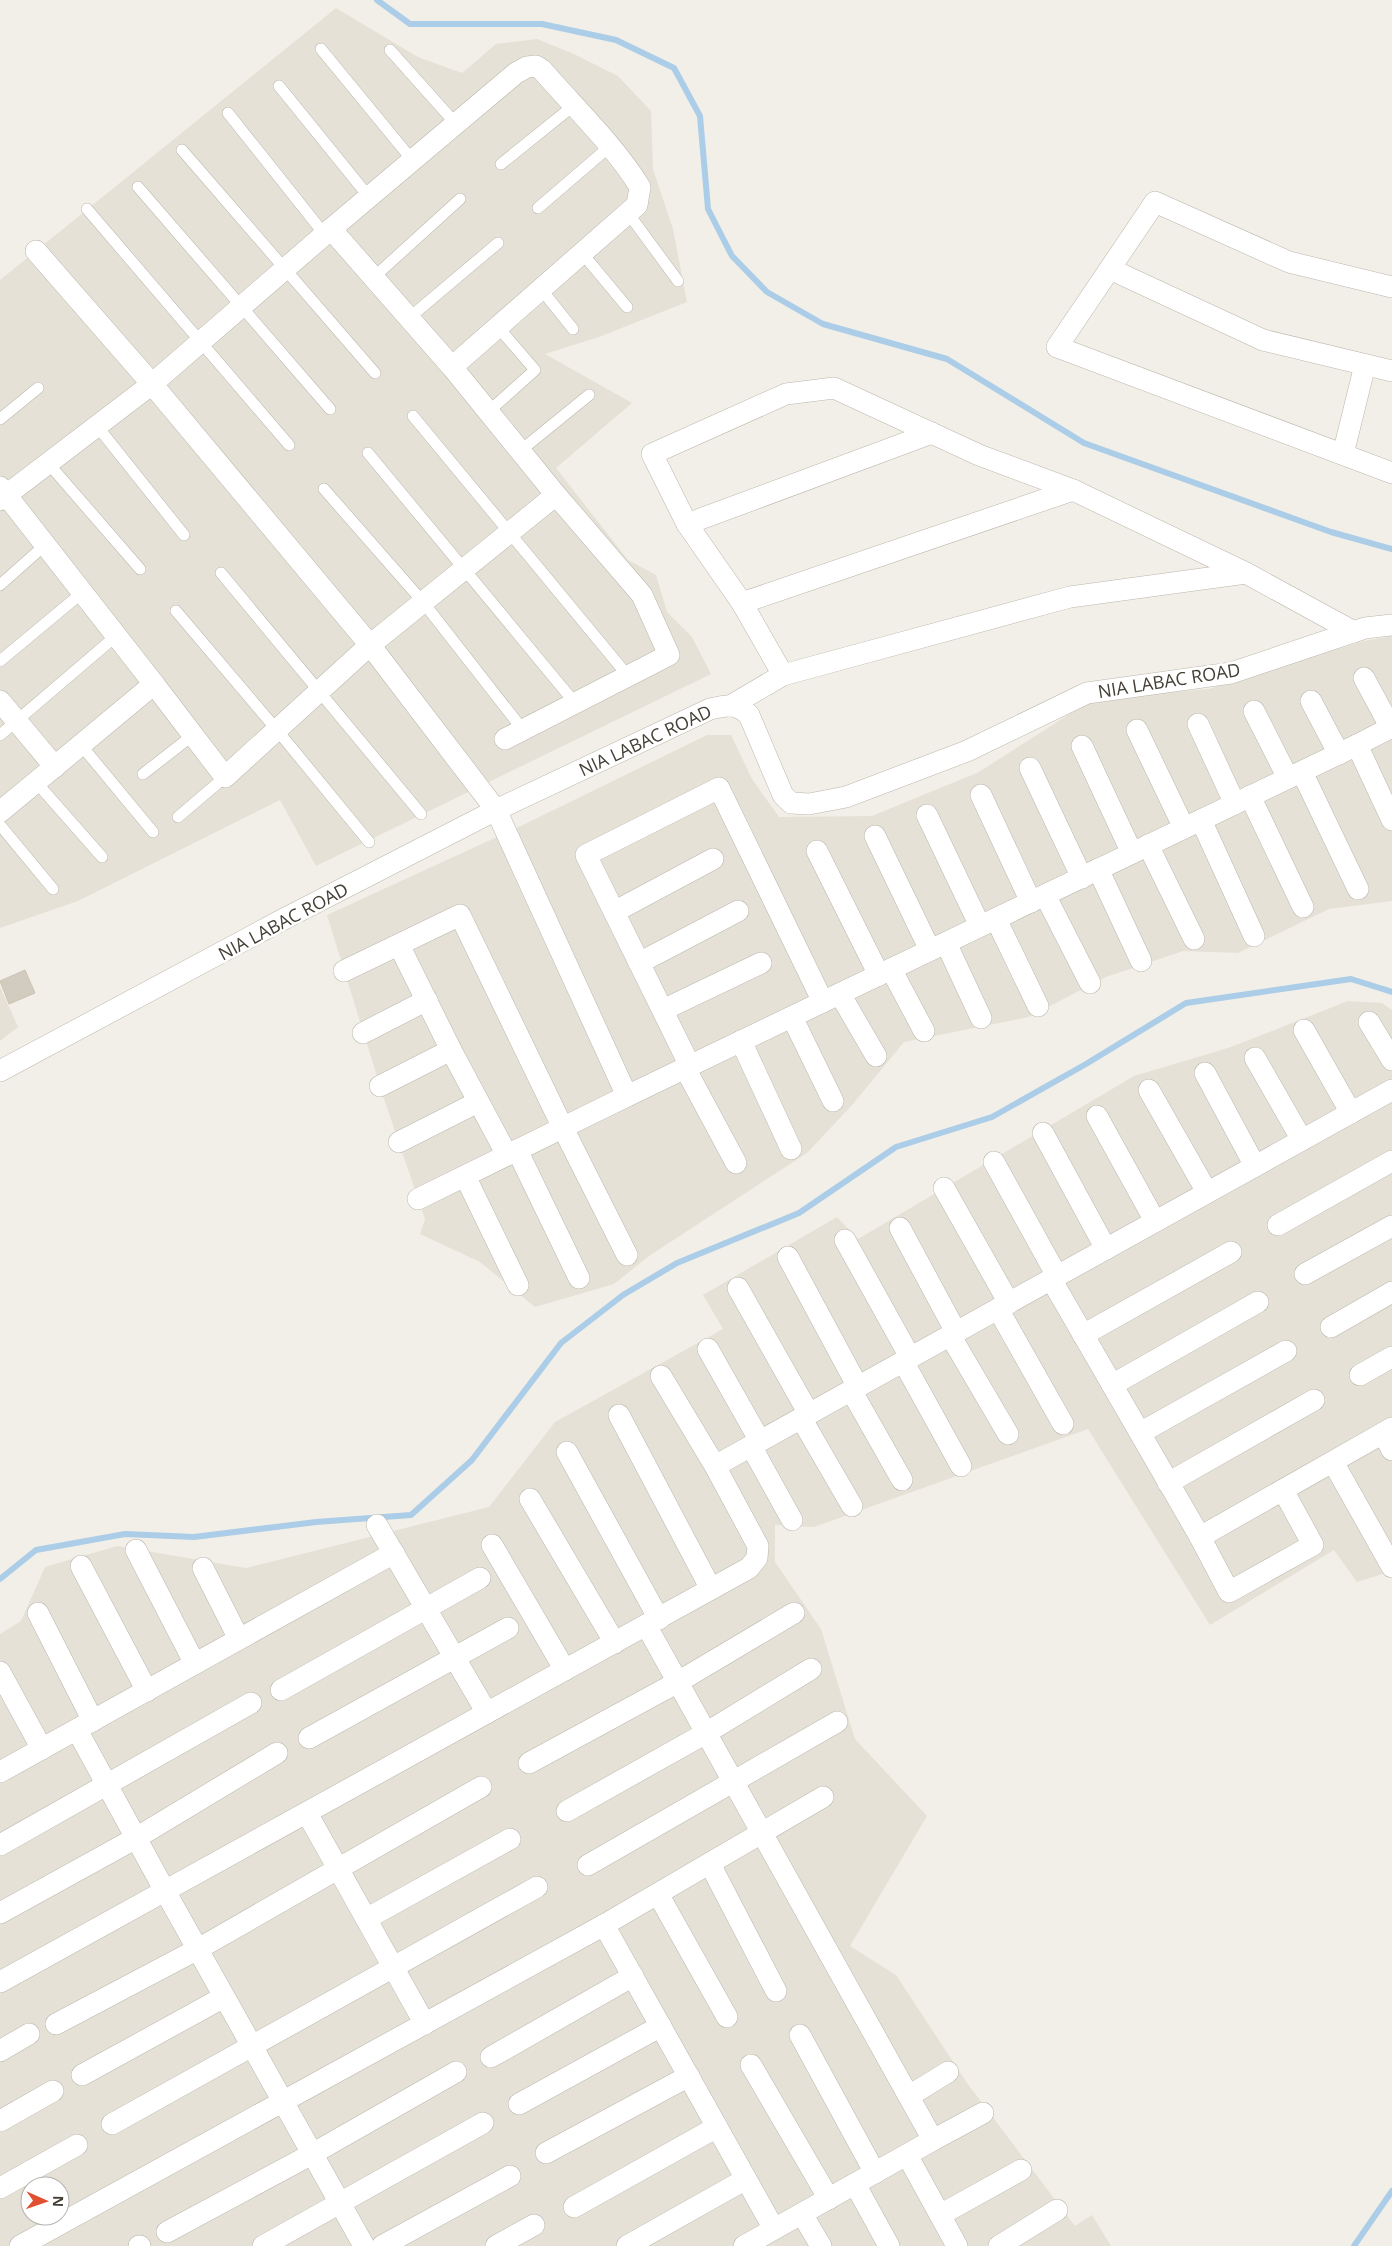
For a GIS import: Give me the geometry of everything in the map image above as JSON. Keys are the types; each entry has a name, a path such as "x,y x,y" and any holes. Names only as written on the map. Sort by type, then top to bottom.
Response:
{"street":[{"path":"452,367 637,205 640,187 631,172 542,70 536,66 527,67 516,73 152,384 48,463 2,494 83,592 225,777 370,645 556,496"},
{"path":"1392,287 1289,262 1155,202 1057,347 1392,473"},
{"path":"328,232 373,278 452,367 556,496 642,595 669,655 514,734"},
{"path":"36,250 152,384 370,645 496,810 627,1096"},
{"path":"1110,269 1262,340 1392,372"},
{"path":"1343,454 1365,365"},
{"path":"783,675 742,603 687,524 652,454 786,394 834,388 979,455 1073,490 1246,573 1354,632"},
{"path":"687,524 932,433"},
{"path":"742,603 1073,490"},
{"path":"730,706 783,675 1070,597 1246,573"},
{"name":"NIA LABAC ROAD","path":"0,1071 280,921 496,810 710,709 725,705 743,709 749,715 783,795 791,803 809,804 846,797 967,751 1087,693 1231,673 1354,632 1392,625"},
{"path":"418,1199 627,1096 1391,728 1364,678"},
{"path":"0,812 154,684"},
{"path":"0,701 55,767"},
{"path":"1311,701 1348,750 1392,820"},
{"path":"1254,711 1295,775 1358,888"},
{"path":"1198,724 1243,800 1302,907"},
{"path":"1137,730 1254,936"},
{"path":"1082,746 1140,849 1194,939"},
{"path":"1030,768 1142,961"},
{"path":"736,1163 586,855 718,788 832,998 876,1056"},
{"path":"981,795 1038,898 1090,983"},
{"path":"927,815 988,923 1038,1006"},
{"path":"875,836 981,1018"},
{"path":"818,851 885,972 924,1031"},
{"path":"614,912 713,859"},
{"path":"639,963 738,911"},
{"path":"344,972 460,915 563,1128 627,1254"},
{"path":"399,945 478,1102 512,1153 579,1278"},
{"path":"663,1010 761,963"},
{"path":"363,1034 428,1000"},
{"path":"792,1017 833,1101"},
{"path":"1369,1022 1392,1060"},
{"path":"1304,1030 1351,1113"},
{"path":"741,1041 791,1149"},
{"path":"380,1086 451,1050"},
{"path":"1255,1058 1302,1140"},
{"path":"1205,1073 1255,1166"},
{"path":"1150,1090 1207,1192"},
{"path":"715,1466 1392,1090"},
{"path":"398,1142 478,1102"},
{"path":"1097,1116 1155,1222"},
{"path":"1043,1133 1106,1249"},
{"path":"1278,1225 1392,1161"},
{"path":"994,1162 1083,1335 1200,1537 1229,1592 1313,1545 1283,1490"},
{"path":"466,1176 518,1285"},
{"path":"944,1188 1063,1424"},
{"path":"1305,1274 1392,1226"},
{"path":"900,1228 953,1334 1008,1434"},
{"path":"845,1240 961,1466"},
{"path":"1083,1335 1231,1252"},
{"path":"788,1258 902,1480"},
{"path":"738,1288 852,1506"},
{"path":"1331,1327 1392,1292"},
{"path":"1112,1385 1258,1302"},
{"path":"708,1349 792,1520"},
{"path":"1140,1433 1286,1351"},
{"path":"1360,1375 1392,1357"},
{"path":"0,1982 749,1568 757,1558 758,1546 715,1466 661,1376"},
{"path":"1168,1483 1314,1400"},
{"path":"619,1415 711,1589"},
{"path":"1200,1537 1332,1462 1389,1437"},
{"path":"567,1452 652,1622 678,1682 933,2140"},
{"path":"1332,1462 1392,1567"},
{"path":"530,1499 615,1643"},
{"path":"377,1526 487,1713"},
{"path":"492,1545 565,1670"},
{"path":"136,1550 195,1664"},
{"path":"0,1772 394,1553"},
{"path":"81,1566 147,1691"},
{"path":"202,1568 239,1639"},
{"path":"281,1690 480,1578"},
{"path":"38,1613 85,1725 107,1785 364,2246"},
{"path":"529,1763 678,1682 794,1613"},
{"path":"309,1738 508,1628"},
{"path":"567,1811 706,1733 811,1670"},
{"path":"0,1672 42,1749"},
{"path":"0,1845 251,1703"},
{"path":"588,1865 838,1722"},
{"path":"0,1913 136,1838 277,1753"},
{"path":"56,2024 198,1949 481,1787"},
{"path":"20,2246 604,1925 823,1797"},
{"path":"307,1813 425,2024"},
{"path":"366,1919 510,1839"},
{"path":"710,1864 776,1991"},
{"path":"112,2124 537,1887"},
{"path":"658,1894 727,2017"},
{"path":"604,1925 774,2229"},
{"path":"491,2057 633,1976"},
{"path":"82,2075 224,1997"},
{"path":"519,2104 661,2026"},
{"path":"0,2051 30,2034"},
{"path":"800,2035 874,2173"},
{"path":"752,2065 829,2198"},
{"path":"167,2232 312,2154 456,2072"},
{"path":"908,2096 948,2072"},
{"path":"546,2153 688,2076"},
{"path":"0,2121 53,2091"},
{"path":"752,2244 774,2229 983,2113"},
{"path":"263,2246 484,2123"},
{"path":"574,2207 717,2126"},
{"path":"0,2188 77,2146"},
{"path":"907,2155 957,2246"},
{"path":"940,2215 1021,2170"},
{"path":"382,2246 510,2176"},
{"path":"627,2246 746,2179"},
{"path":"855,2184 889,2246"},
{"path":"999,2246 1057,2210"},
{"path":"802,2214 821,2246"},
{"path":"496,2246 534,2225"}],"lane":[{"path":"321,49 413,161"},
{"path":"390,50 456,124"},
{"path":"279,86 369,197"},
{"path":"502,164 573,106"},
{"path":"228,114 328,232"},
{"path":"538,208 610,148"},
{"path":"182,150 375,373"},
{"path":"138,187 330,409"},
{"path":"373,278 460,199"},
{"path":"87,209 289,446"},
{"path":"628,213 678,281"},
{"path":"409,318 498,243"},
{"path":"582,253 627,307"},
{"path":"541,289 572,329"},
{"path":"488,413 535,370 498,327"},
{"path":"0,419 38,388"},
{"path":"520,452 589,395"},
{"path":"413,416 628,676"},
{"path":"98,426 184,535"},
{"path":"368,453 575,703"},
{"path":"48,463 140,569"},
{"path":"324,489 423,602 514,734"},
{"path":"0,585 45,545"},
{"path":"221,573 421,814"},
{"path":"0,661 83,592"},
{"path":"176,611 369,842"},
{"path":"0,735 116,636"},
{"path":"143,774 193,735"},
{"path":"82,745 153,832"},
{"path":"178,817 225,777"},
{"path":"36,782 102,857"},
{"path":"0,825 53,889"}],"shaded area":[{"path":"336,8 418,57 462,73 496,44 537,39 574,54 618,76 651,111 653,169 673,229 687,302 599,337 545,354 632,403 556,468 628,560 656,575 667,612 692,637 711,674 316,866 280,800 78,901 0,928 0,280"},
{"path":"1392,636 1392,901 1329,909 1238,953 1183,951 1106,977 1029,1017 904,1042 853,1104 807,1153 649,1256 614,1284 535,1307 480,1262 420,1234 425,1219 384,1099 327,915 525,824 707,735 731,735 752,779 779,817 872,816 979,772 1093,699 1209,689 1364,641"},
{"path":"0,987 18,1027 0,1041"},
{"path":"1348,1001 1382,1003 1392,1010 1392,1571 1357,1582 1334,1550 1210,1625 1088,1429 814,1527 775,1525 775,1562 821,1629 855,1739 927,1816 850,1946 896,1975 967,2083 1075,2226 1092,2215 1111,2246 0,2246 0,1634 21,1621 45,1567 117,1546 246,1568 489,1507 555,1422 723,1329 703,1295 837,1217 858,1239 1134,1076 1231,1047"}],"building":[{"path":"25,970 35,993 9,1004 0,981"}],"waterway":[{"path":"377,0 410,24 542,24 616,40 674,68 700,116 708,209 732,256 767,292 823,324 947,359 1084,443 1331,532 1392,549"},
{"path":"0,1579 36,1550 125,1534 194,1537 316,1522 411,1515 472,1460 561,1343 623,1295 677,1263 799,1213 896,1147 992,1117 1086,1064 1186,1003 1351,979 1392,992"},
{"path":"1354,2246 1392,2191"}]}
